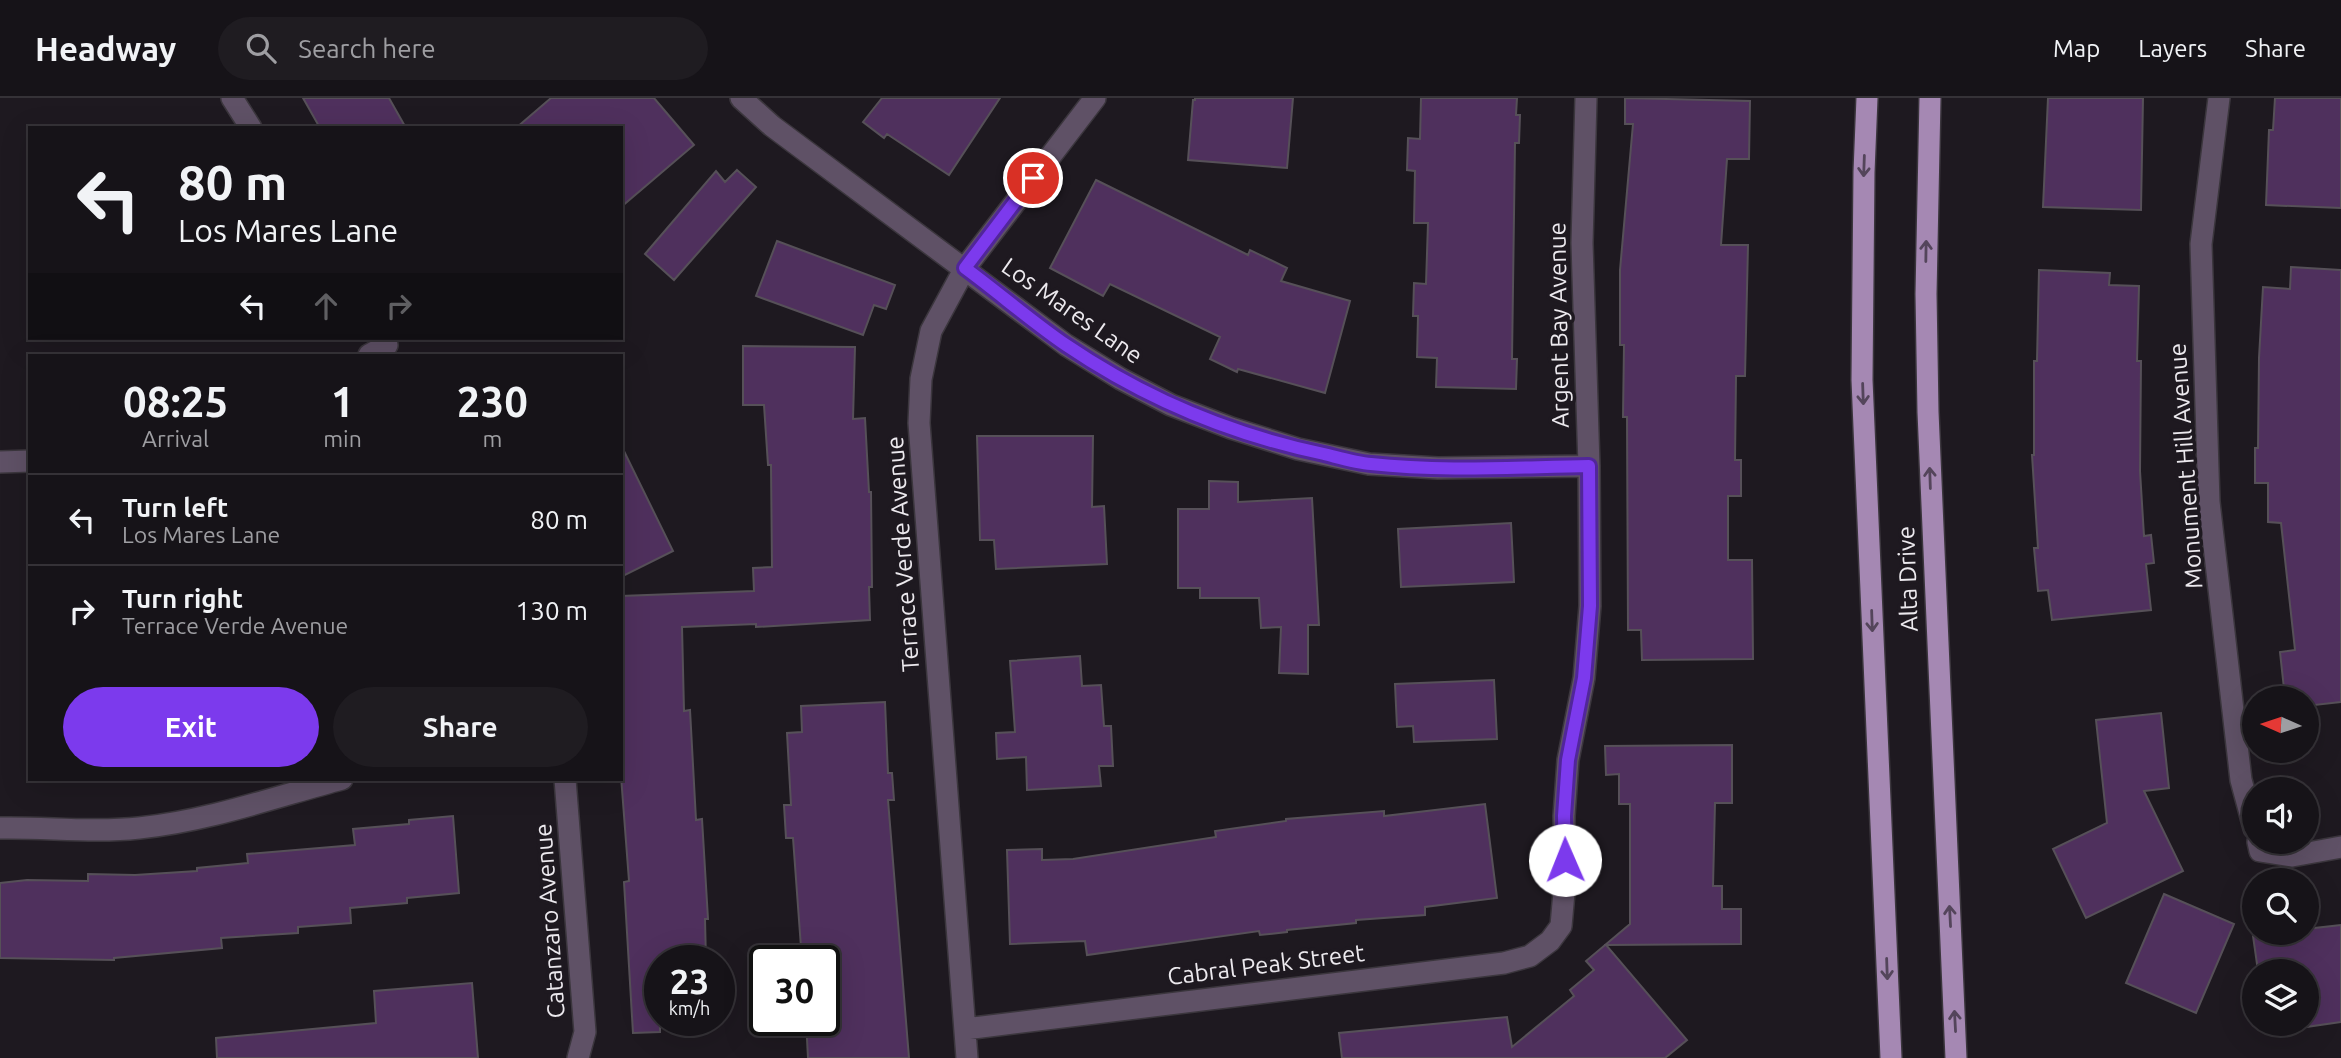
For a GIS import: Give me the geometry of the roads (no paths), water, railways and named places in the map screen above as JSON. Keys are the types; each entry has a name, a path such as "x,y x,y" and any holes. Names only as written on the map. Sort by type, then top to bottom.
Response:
{"main road":[{"name":"Alta Drive","path":"1867,98 1863,380 1891,1058"},
{"name":"Alta Drive","path":"1930,98 1926,294 1928,412 1956,1058"}],"street":[{"path":"232,98 250,126"},
{"name":"Los Mares Lane","path":"741,98 772,126 1066,345 1121,379 1171,405 1298,449 1369,464 1438,468 1589,466"},
{"name":"Terrace Verde Avenue","path":"967,1058 919,423 921,379 931,331 965,268 1095,98"},
{"name":"Argent Bay Avenue","path":"1561,926 1565,881 1564,816 1568,760 1584,678 1590,606 1582,243 1586,98"},
{"name":"Monument Hill Avenue","path":"2219,98 2202,244 2209,502 2242,784"},
{"path":"0,462 28,461"},
{"path":"0,828 77,831 138,828 195,820 335,781"},
{"name":"Catanzaro Avenue","path":"565,781 585,1032 578,1058"},
{"path":"2319,851 2341,847"},
{"path":"2285,854 2303,854"},
{"name":"Cabral Peak Street","path":"965,1029 1504,963 1530,956 1550,941 1561,926"}]}
